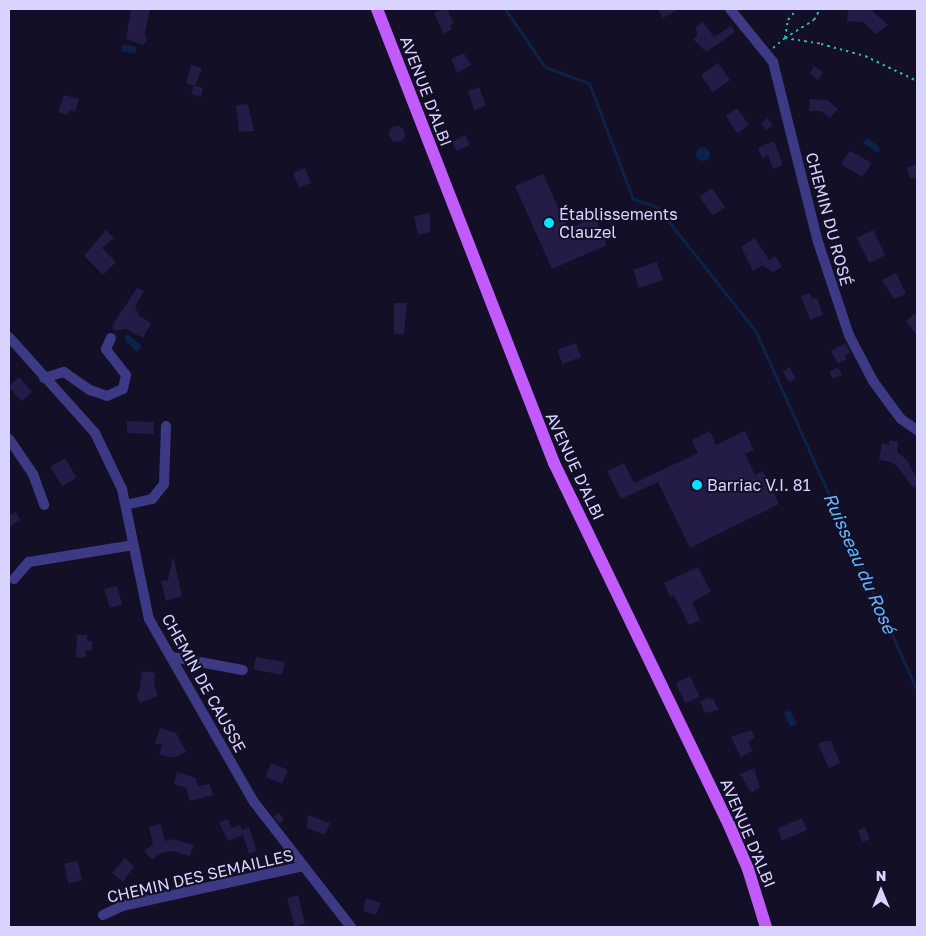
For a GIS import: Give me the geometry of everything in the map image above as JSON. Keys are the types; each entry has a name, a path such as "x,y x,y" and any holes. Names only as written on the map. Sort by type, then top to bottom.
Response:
{"main road":[{"name":"AVENUE D'ALBI","path":"377,9 554,463 729,825 748,869 766,927"}],"street":[{"name":"CHEMIN DU ROSÉ","path":"730,9 768,53 773,62 820,250 846,328 878,387 901,419 917,430"},
{"name":"CHEMIN DE CAUSSE","path":"9,337 95,433 122,489 150,619 254,802 351,927"},
{"path":"44,378 64,372 90,390 107,396 124,389 126,375 106,349 111,338"},
{"path":"126,505 152,499 164,484 166,426"},
{"path":"9,439 33,474 44,505"},
{"path":"14,579 30,562 134,545"},
{"path":"172,657 242,670"},
{"name":"CHEMIN DES SEMAILLES","path":"103,915 122,906 304,866"}],"path":[{"path":"785,38 788,20 797,9"},
{"path":"768,53 785,38 814,20 820,9"},
{"path":"785,38 865,56 917,81"}],"water":[{"path":"123,44 137,47 135,54 122,51"},
{"path":"867,138 879,147 880,151 876,152 863,143"},
{"path":"700,147 706,147 710,154 706,161 700,161 696,157 696,151"},
{"path":"129,335 142,346 137,352 126,341 125,336"},
{"path":"790,710 797,724 790,727 784,713"}],"building":[{"path":"131,9 150,9 145,34 147,41 143,45 126,39"},
{"path":"447,9 454,23 450,26 452,29 444,34 434,13"},
{"path":"658,9 680,9 663,18"},
{"path":"848,9 870,9 888,25 876,34 863,22 847,21"},
{"path":"703,22 714,37 731,26 735,32 706,52 693,39 697,36 696,26"},
{"path":"464,53 471,65 457,73 451,59"},
{"path":"718,63 730,80 713,92 701,75"},
{"path":"191,65 202,68 195,86 203,88 201,97 191,94 194,86 186,83"},
{"path":"814,66 823,72 818,80 810,74"},
{"path":"479,87 486,106 475,110 468,91"},
{"path":"64,95 79,99 75,112 70,110 68,115 58,112"},
{"path":"810,99 827,100 838,109 830,118 821,111 809,111"},
{"path":"248,104 254,131 239,132 236,105"},
{"path":"737,108 749,125 738,133 726,116"},
{"path":"768,118 773,126 766,130 761,123"},
{"path":"394,126 400,126 405,131 403,140 394,142 389,137 389,131"},
{"path":"465,135 470,145 457,152 452,142"},
{"path":"774,141 783,165 773,169 768,155 762,158 758,148"},
{"path":"850,151 872,163 862,177 841,164"},
{"path":"917,164 917,177 910,179 907,168"},
{"path":"305,168 311,183 299,188 293,173"},
{"name":"Établissements Clauzel","path":"543,174 568,229 595,217 607,245 552,269 515,186"},
{"path":"712,188 725,207 712,215 700,196"},
{"path":"430,213 430,232 418,235 414,216"},
{"path":"106,230 114,238 102,248 116,262 103,275 84,256"},
{"path":"873,230 885,255 869,263 857,238"},
{"path":"755,238 769,260 775,256 782,267 773,272 763,265 753,271 741,247"},
{"path":"657,262 663,280 639,288 633,270"},
{"path":"896,273 906,294 894,299 882,280"},
{"path":"137,288 144,291 135,306 139,316 151,323 143,338 126,329 115,331 112,326"},
{"path":"810,293 812,299 817,298 823,315 810,320 801,296"},
{"path":"394,303 407,303 404,334 394,334"},
{"path":"917,312 917,335 906,321"},
{"path":"576,343 581,357 562,364 557,350"},
{"path":"846,343 850,353 845,355 847,359 838,364 831,351"},
{"path":"789,367 796,378 789,382 783,372"},
{"path":"838,367 842,375 833,379 829,372"},
{"path":"19,377 32,392 22,401 9,387"},
{"path":"127,421 154,422 154,434 127,433"},
{"path":"710,431 716,445 745,431 754,450 745,454 755,475 763,471 779,504 690,548 658,482 621,499 607,471 624,463 634,483 698,453 692,440"},
{"path":"889,440 898,442 897,452 907,460 917,479 917,485 913,488 898,467 891,462 879,460 882,443 889,445"},
{"path":"65,458 77,478 62,486 50,467"},
{"path":"16,512 20,520 9,527 9,516"},
{"path":"173,556 182,596 166,601 161,581 168,580"},
{"path":"698,567 711,592 692,602 700,620 689,625 674,595 670,597 664,583"},
{"path":"117,586 122,604 110,608 105,590"},
{"path":"77,635 87,635 87,641 92,641 92,650 85,650 86,657 76,658"},
{"path":"256,657 285,662 282,675 254,670"},
{"path":"142,671 155,673 154,684 158,696 140,703 136,694 139,692"},
{"path":"690,676 700,697 685,704 675,683"},
{"path":"708,698 713,699 719,710 705,713 700,702"},
{"path":"160,728 176,733 186,752 172,758 159,754 162,745 155,743"},
{"path":"751,730 755,738 748,742 753,751 741,757 731,737"},
{"path":"824,741 831,741 840,763 829,768 818,744"},
{"path":"271,763 288,770 282,784 265,777"},
{"path":"754,768 760,788 751,793 740,774"},
{"path":"177,772 196,778 198,786 210,784 213,795 190,801 186,788 174,784"},
{"path":"279,813 284,820 279,824 274,817"},
{"path":"308,815 330,823 325,835 307,828"},
{"path":"802,818 807,830 782,841 777,829"},
{"path":"228,819 231,828 240,825 242,830 249,827 257,851 249,854 243,835 228,841 219,822"},
{"path":"161,824 165,841 172,839 194,845 190,856 172,851 158,854 153,860 144,851 153,844 149,827"},
{"path":"865,827 870,839 863,842 858,830"},
{"path":"125,858 134,866 123,882 112,873"},
{"path":"78,861 82,881 68,883 64,864"},
{"path":"298,895 305,924 295,927 287,898"},
{"path":"366,898 381,903 376,915 363,911"}],"waterway":[{"name":"Ruisseau du Rosé","path":"505,9 545,67 589,83 633,199 657,207 755,330 917,690"}],"place":[{"name":"Établissements Clauzel","path":"549,223"},
{"name":"Barriac V.I. 81","path":"697,485"}]}
